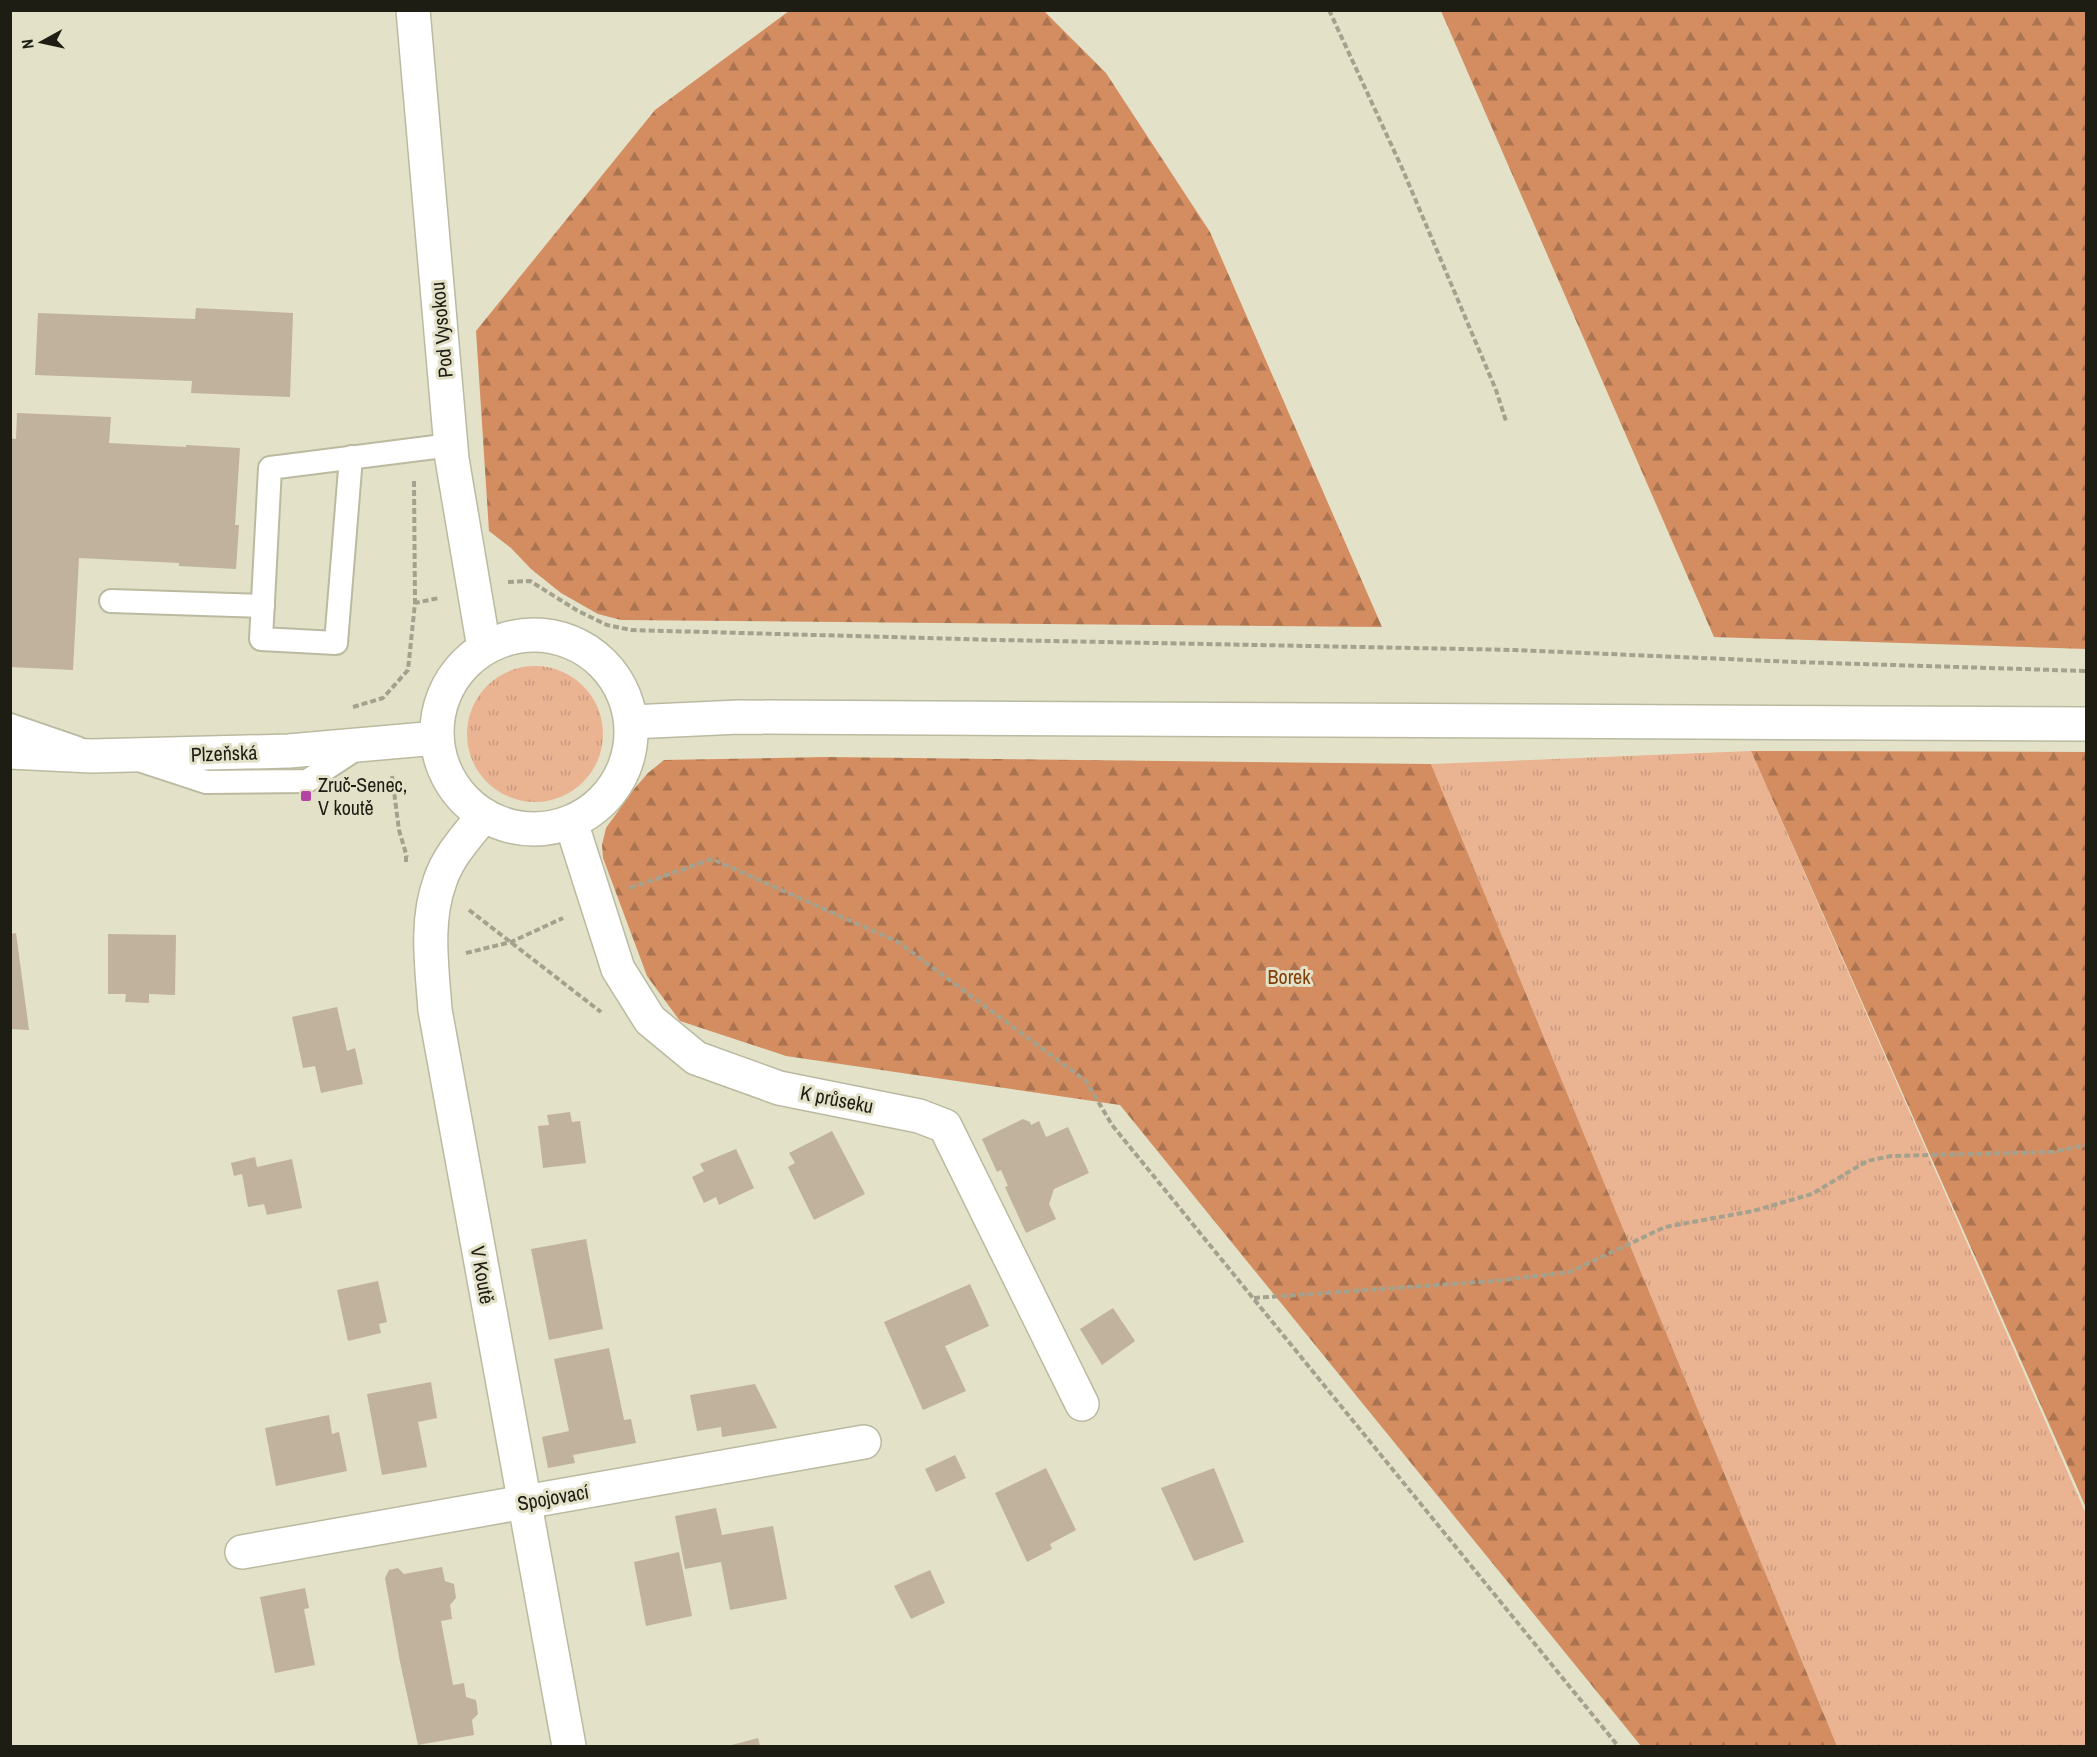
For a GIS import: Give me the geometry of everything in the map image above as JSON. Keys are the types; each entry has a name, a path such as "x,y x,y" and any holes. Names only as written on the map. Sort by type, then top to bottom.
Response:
{"street":[{"name":"Pod Vysokou","path":"412,10 451,445 484,648"},
{"path":"525,635 546,635 567,640 587,650 604,663 617,681 626,700 631,722 631,743 627,763 618,782 590,812 571,822 550,828 527,829 505,825 484,815 463,797 447,774 437,738 438,717 444,697 454,678 467,661 484,648 503,640 525,635"},
{"path":"631,722 763,717 2086,724"},
{"name":"Plzeňská","path":"10,752 114,756 289,751 437,738"},
{"name":"V Koutě","path":"484,815 459,845 440,880 430,922 435,1010 569,1746"},
{"name":"K průseku","path":"571,822 618,969 650,1020 696,1058 779,1088 919,1116 945,1126 1082,1404"},
{"name":"Spojovací","path":"242,1552 864,1442"}],"lane":[{"path":"351,458 336,643 261,639 270,468 451,445"},
{"path":"111,601 263,606"},
{"path":"10,725 114,756"}],"path":[{"path":"1329,10 1402,168 1496,390 1506,421"},
{"path":"352,708 383,698 408,670 415,603 413,450"},
{"path":"415,603 515,581 531,581 578,611 607,625 631,630 1515,650 2086,671"},
{"path":"383,698 376,743 406,856 414,870 439,886 609,1019"},
{"path":"597,903 647,881 712,859 898,942 1086,1082 1112,1125 1618,1746"},
{"path":"1253,1298 1494,1281 1570,1272 1665,1227 1753,1211 1812,1194 1867,1161 1891,1156 2053,1152 2086,1145"}],"green space":[{"path":"789,11 1044,11 1106,73 1210,232 1382,627 621,620 598,614 561,593 489,531 476,331 655,110"},
{"path":"1441,11 2086,11 2086,649 1714,637"},
{"path":"535,666 561,671 583,686 598,708 603,734 598,760 583,782 561,797 535,802 509,797 487,782 472,760 467,734 472,708 487,686 509,671"},
{"path":"1751,751 2086,1514 2086,1746 1837,1746 1431,764"},
{"path":"1751,751 2086,752 2086,1508 2077,1487"},
{"name":"Borek","path":"827,757 1431,764 1837,1746 1641,1746 1120,1105 786,1056 680,1021 647,976 603,858 602,845 606,828 634,789 664,760"}],"building":[{"path":"196,308 293,313 290,397 191,393 192,381 35,375 38,313 195,319"},
{"path":"17,413 111,417 109,443 240,448 235,525 239,525 236,569 179,566 179,563 79,558 73,670 10,667 10,438 16,439"},
{"path":"16,933 29,1030 10,1029 10,934"},
{"path":"108,934 176,935 175,995 149,994 149,1003 125,1002 126,994 108,994"},
{"path":"337,1007 347,1051 355,1048 363,1084 321,1093 315,1066 303,1068 292,1017"},
{"path":"570,1112 572,1122 580,1121 586,1163 543,1168 538,1126 549,1125 547,1115"},
{"path":"1023,1119 1031,1125 1039,1121 1046,1137 1068,1127 1089,1173 1054,1189 1049,1204 1056,1219 1026,1233 1005,1187 1008,1186 1001,1170 997,1172 982,1139"},
{"path":"832,1131 865,1194 814,1220 788,1167 795,1163 789,1153"},
{"path":"736,1149 754,1188 719,1205 716,1197 704,1203 692,1177 704,1171 700,1164"},
{"path":"255,1157 257,1167 292,1159 302,1208 267,1215 264,1204 248,1207 242,1174 234,1176 231,1163"},
{"path":"586,1239 603,1329 549,1340 531,1249"},
{"path":"378,1281 387,1322 379,1324 381,1333 348,1341 337,1290"},
{"path":"970,1284 989,1326 945,1346 966,1391 923,1410 884,1322"},
{"path":"1113,1308 1135,1341 1102,1365 1080,1329"},
{"path":"609,1348 624,1420 631,1419 636,1443 573,1455 575,1463 548,1468 542,1437 569,1431 554,1359"},
{"path":"431,1382 437,1418 418,1422 427,1467 382,1475 367,1394"},
{"path":"755,1384 777,1428 722,1437 721,1427 697,1431 690,1395"},
{"path":"329,1415 332,1434 339,1432 347,1471 276,1486 265,1428"},
{"path":"955,1455 966,1478 936,1492 925,1469"},
{"path":"1046,1468 1076,1530 1050,1544 1052,1549 1027,1562 995,1493"},
{"path":"1214,1468 1244,1542 1194,1561 1161,1488"},
{"path":"716,1508 722,1535 773,1526 787,1599 730,1610 721,1562 685,1569 675,1516"},
{"path":"679,1552 692,1616 646,1626 634,1562"},
{"path":"442,1567 445,1581 454,1584 456,1598 450,1605 452,1619 441,1621 453,1685 464,1683 466,1697 476,1700 478,1714 472,1720 474,1735 418,1745 385,1578 389,1570 398,1568 404,1574"},
{"path":"930,1570 945,1603 911,1619 894,1586"},
{"path":"305,1588 309,1608 304,1609 315,1665 275,1673 260,1597"},
{"path":"758,1738 760,1746 728,1746"}],"place":[{"name":"Zruč-Senec, V koutě","path":"306,796"}]}
